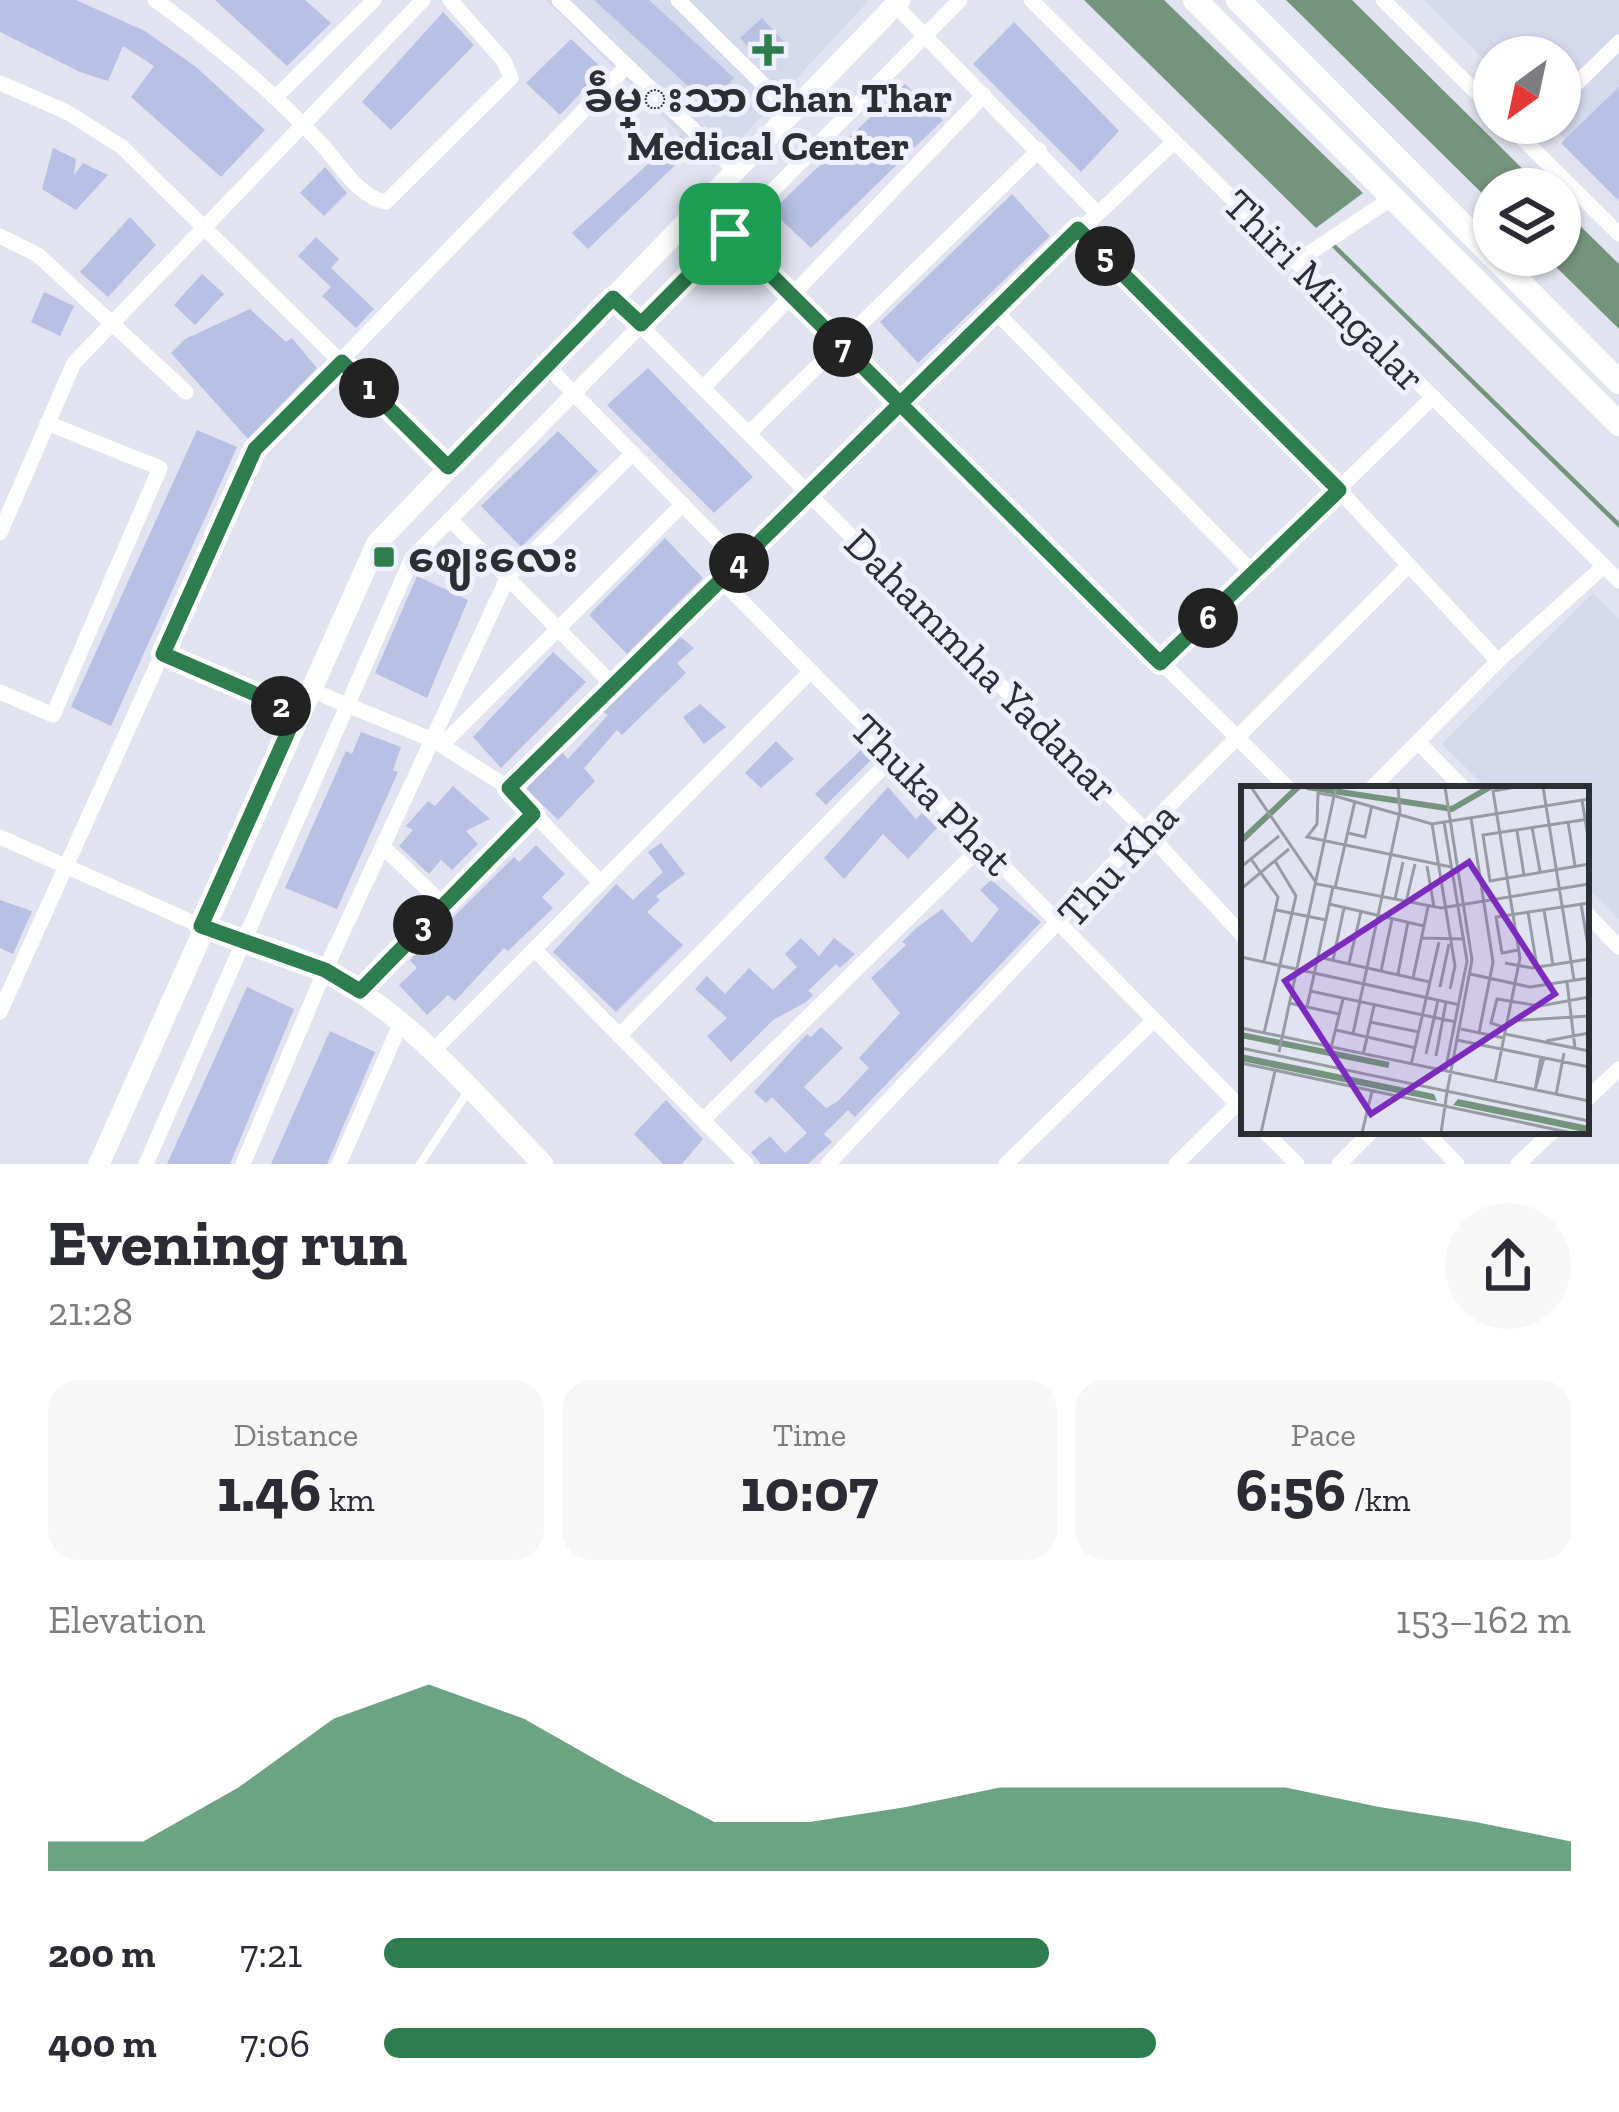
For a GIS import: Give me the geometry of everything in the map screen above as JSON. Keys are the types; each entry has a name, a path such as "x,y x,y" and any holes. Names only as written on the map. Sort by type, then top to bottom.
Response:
{"main road":[{"path":"1195,0 1619,424"},
{"path":"1238,0 1619,382"},
{"path":"99,1164 201,926 377,543 897,3"},
{"path":"201,926 325,970 360,991 432,1052 543,1164"}],"street":[{"path":"154,0 216,43 304,124 370,197 386,202 511,78 504,61 450,0"},
{"path":"0,533 74,363 423,0"},
{"path":"559,0 736,172"},
{"path":"678,0 794,115"},
{"path":"146,1164 412,558 960,0"},
{"name":"Thiri Mingalar","path":"1031,0 1619,581"},
{"path":"1384,0 1473,89"},
{"path":"275,98 371,1 397,26"},
{"path":"897,3 1096,212"},
{"path":"1581,79 1619,42"},
{"path":"0,1012 255,449 627,66"},
{"path":"0,83 67,112 122,147 448,467"},
{"path":"704,387 984,95"},
{"path":"509,788 898,402 1174,142"},
{"path":"1529,144 1619,234"},
{"path":"750,432 1039,150"},
{"path":"1296,262 1395,196"},
{"path":"703,207 1286,786"},
{"path":"1078,229 1339,490 1498,661"},
{"path":"1,239 38,255 185,392"},
{"name":"Dahammha Yadanar","path":"613,298 1145,830 1241,934"},
{"path":"994,310 1254,574"},
{"path":"546,365 740,562"},
{"path":"1160,663 1433,397"},
{"path":"0,692 53,715 160,469 47,423"},
{"path":"243,1164 325,970 437,743 508,577 633,453"},
{"path":"437,743 683,504"},
{"path":"450,519 614,686"},
{"name":"Thu Kha","path":"828,1164 1145,830 1408,566"},
{"path":"1374,786 1498,661 1604,566"},
{"name":"Thuka Phat","path":"722,580 1240,1107"},
{"path":"432,1052 811,671"},
{"path":"308,689 437,743 509,788 600,882"},
{"path":"1419,743 1461,786"},
{"path":"620,1036 895,756"},
{"path":"360,991 533,814"},
{"path":"0,837 201,926"},
{"path":"703,1120 982,846"},
{"path":"383,847 443,904"},
{"path":"1589,920 1619,947"},
{"path":"534,949 746,1164"},
{"path":"1006,1164 1154,1020"},
{"path":"339,1164 400,1025"},
{"path":"1589,1097 1619,1069"},
{"path":"1176,1164 1240,1107"},
{"path":"1267,1134 1297,1164"},
{"path":"1339,1164 1369,1134"},
{"path":"1428,1134 1457,1164"},
{"path":"1518,1164 1550,1134"}],"lane":[{"path":"163,654 297,712"},
{"path":"420,1164 469,1089"}],"shaded area":[{"path":"546,0 869,0 714,168"},
{"path":"1084,0 1164,0 1363,193 1316,228"},
{"path":"1286,0 1352,0 1473,120 1473,144 1498,144 1522,168 1473,168 1473,184"},
{"path":"1424,0 1619,0 1619,191 1571,144 1581,144 1581,36 1473,36 1473,48"},
{"path":"1581,227 1619,264 1619,329 1565,276 1581,276"},
{"path":"1593,593 1619,619 1619,919 1589,890 1589,786 1485,786 1442,744"}],"building":[{"path":"0,0 76,0 145,31 196,67 265,130 221,177 131,97 154,66 123,46 108,81 80,72 0,32"},
{"path":"215,0 305,0 331,23 287,66"},
{"path":"594,0 649,0 734,78 709,105"},
{"path":"443,12 474,45 391,130 362,102"},
{"path":"762,18 787,45 765,65 740,38"},
{"path":"1014,22 1119,131 1081,172 973,64"},
{"path":"571,39 603,69 560,115 526,83"},
{"path":"905,84 943,120 811,248 772,211"},
{"path":"1619,87 1619,201 1562,144 1581,144 1581,124"},
{"path":"680,135 694,147 588,249 572,233"},
{"path":"53,148 76,159 74,175 83,163 108,175 76,210 42,189"},
{"path":"325,167 347,193 324,216 300,193"},
{"path":"1012,194 1050,236 918,363 880,322"},
{"path":"130,217 156,245 108,297 80,272"},
{"path":"316,237 339,259 331,268 374,309 356,328 322,296 331,287 298,256"},
{"path":"202,274 224,294 195,325 174,305"},
{"path":"44,292 74,306 60,336 31,322"},
{"path":"250,309 286,342 292,338 317,368 248,439 171,353 185,339"},
{"path":"648,368 753,477 714,513 607,405"},
{"path":"197,430 237,447 111,726 71,707"},
{"path":"558,431 598,471 521,547 481,506"},
{"path":"665,538 703,578 627,654 589,615"},
{"path":"417,576 468,600 427,698 375,673"},
{"path":"681,637 694,648 677,663 686,673 622,735 617,730 584,768 595,781 558,820 526,788 562,752 568,759 608,715 603,712"},
{"path":"553,652 586,682 501,768 473,737"},
{"path":"700,704 726,727 704,744 683,717"},
{"path":"361,732 401,747 393,770 398,772 337,909 285,888 346,751 352,754"},
{"path":"776,741 794,759 761,788 745,773"},
{"path":"861,750 871,760 826,805 815,794"},
{"path":"453,786 490,819 466,831 478,844 452,870 441,860 429,874 399,846 413,830 406,826 428,801 435,806"},
{"path":"888,787 916,819 922,813 937,828 908,859 883,834 844,879 824,858"},
{"path":"661,843 685,874 656,896 660,900 647,912 683,945 616,1012 553,952 616,884 633,900 663,872 648,852"},
{"path":"536,845 565,874 542,897 553,908 508,951 504,948 455,1001 448,995 427,1015 399,985 417,968 410,960 514,857 519,862"},
{"path":"991,880 1041,922 855,1117 848,1110 824,1134 832,1142 808,1164 761,1164 751,1152 770,1136 785,1153 807,1133 772,1097 766,1103 754,1092 807,1034 811,1037 821,1027 843,1048 804,1087 826,1108 837,1102 869,1068 859,1058 900,1013 871,978 906,945 902,942 915,929 942,909 972,943 999,909 980,890"},
{"path":"0,900 32,911 13,954 0,948"},
{"path":"801,938 819,956 834,938 855,954 840,968 836,964 808,991 813,995 806,1002 773,1020 731,1062 707,1036 727,1018 695,989 707,976 725,994 749,968 773,990 797,967 785,954"},
{"path":"247,987 294,1009 230,1164 167,1164"},
{"path":"330,1031 375,1052 327,1164 271,1164"},
{"path":"666,1100 703,1139 682,1164 663,1164 634,1134"}],"waterway":[{"path":"1332,244 1619,525"}],"place":[{"name":"ခဵမ္းသာ Chan Thar Medical Center","path":"768,50"},
{"name":"ဈေးလေး","path":"384,557"}],"route":[{"path":"730,234 641,324 613,298 448,467 342,362 255,449 163,654 297,712 201,926 325,970 360,991 533,814 509,788 898,402 1078,229 1339,490 1160,663 1072,576 898,402 730,234"}]}
